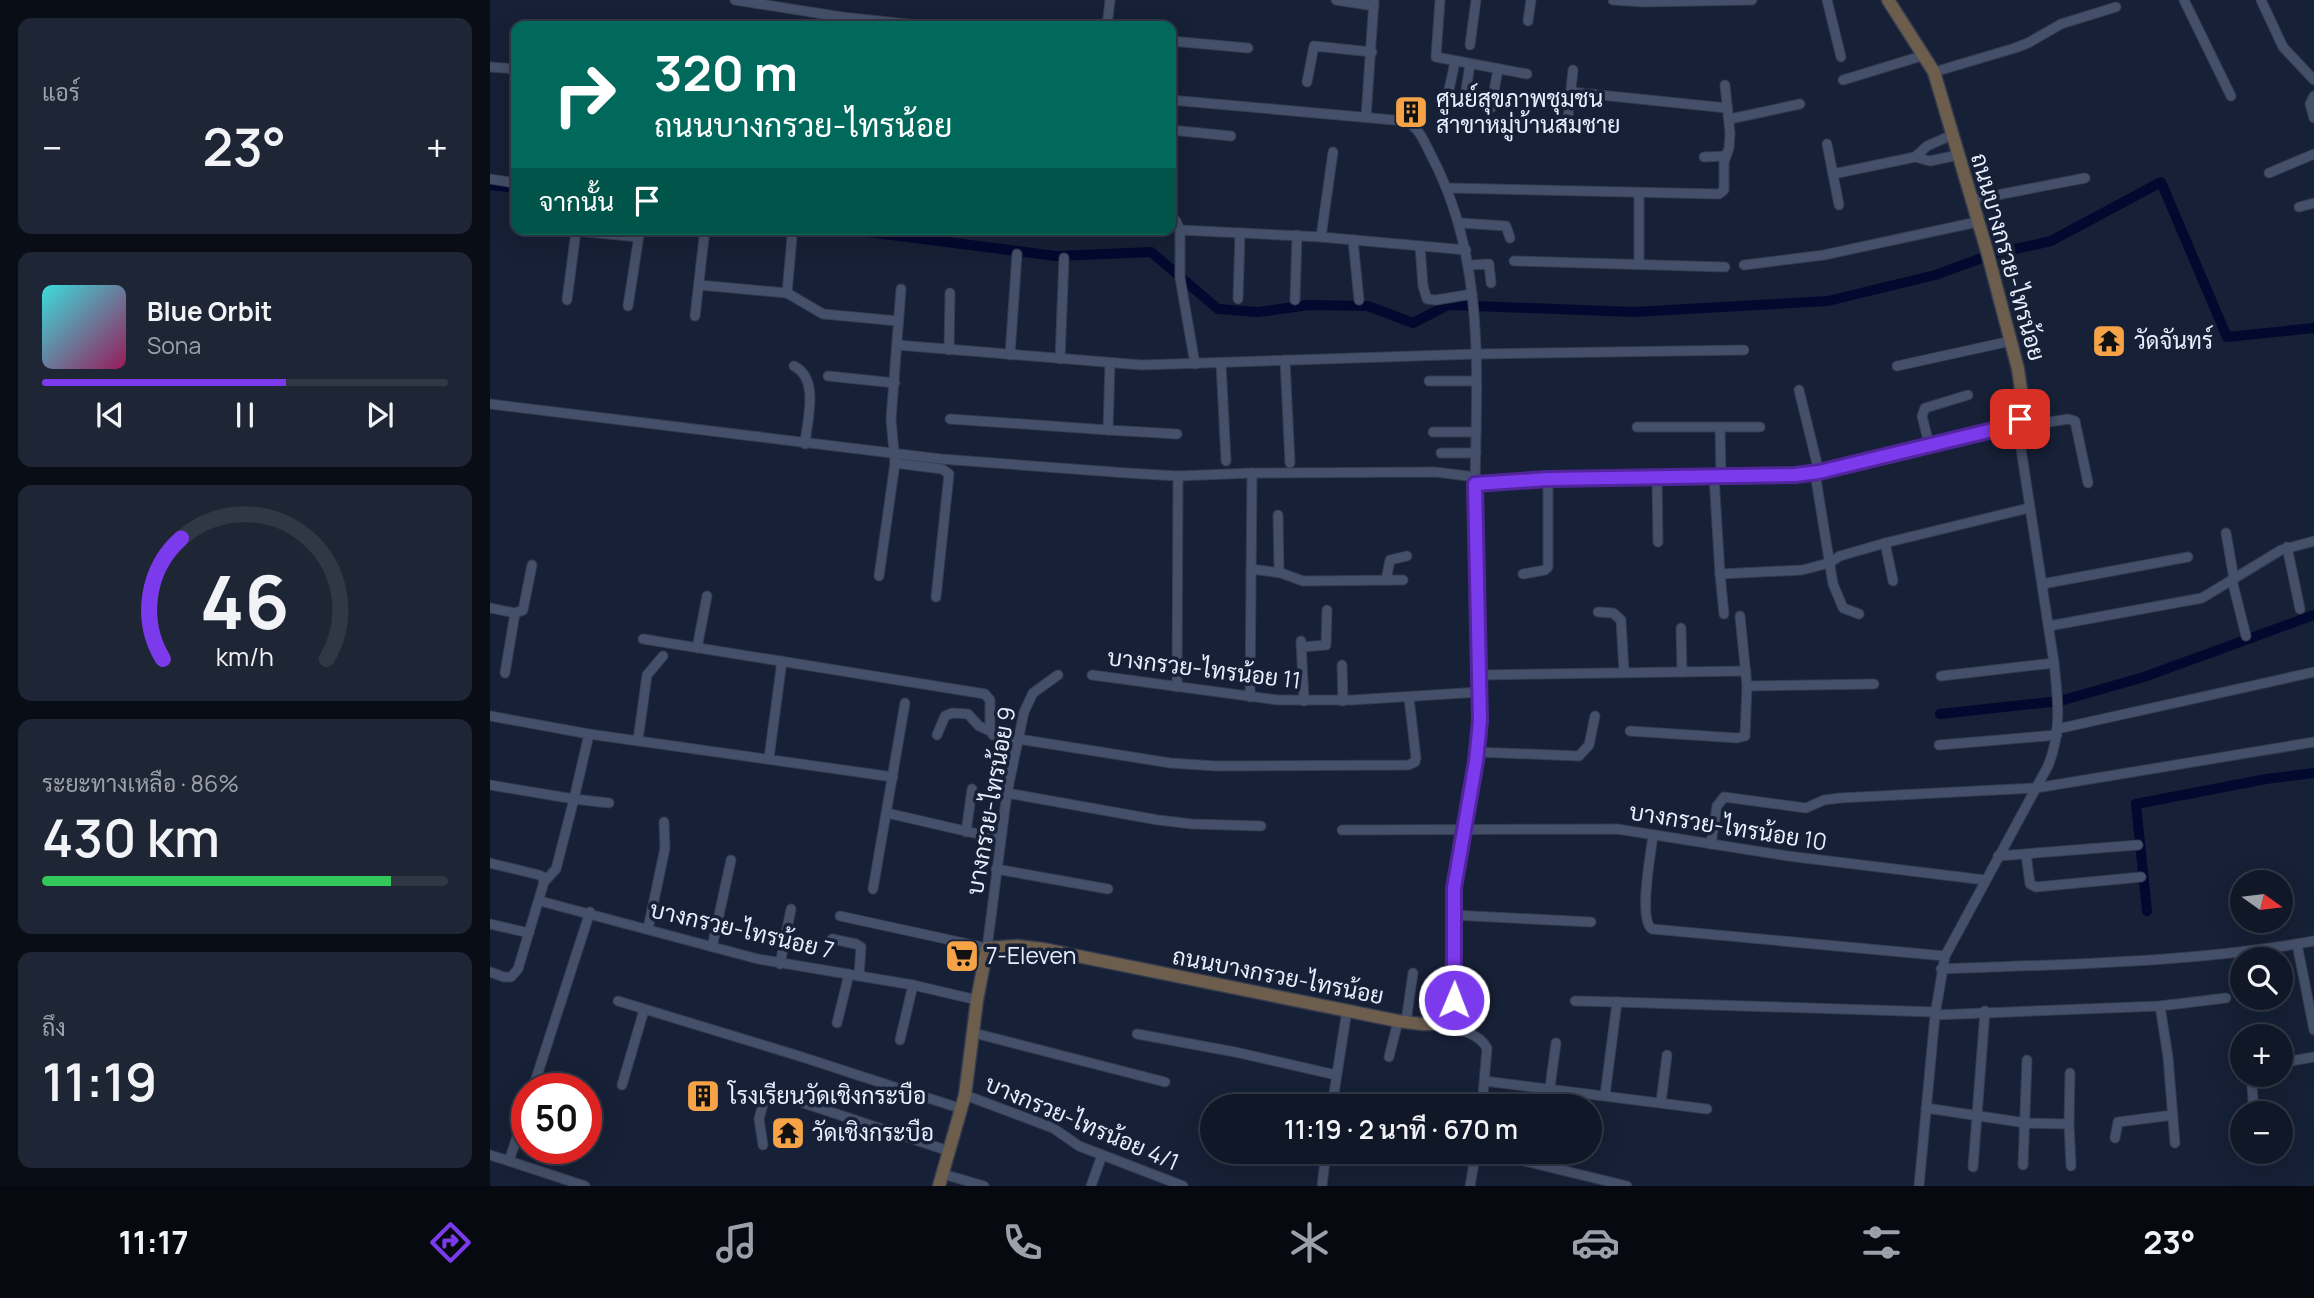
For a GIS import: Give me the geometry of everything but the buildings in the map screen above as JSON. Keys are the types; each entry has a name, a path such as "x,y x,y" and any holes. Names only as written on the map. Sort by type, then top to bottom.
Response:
{"main road":[{"name":"ถนนบางกรวย-ไทรน้อย","path":"1888,0 1934,72 2011,341 2022,392 2022,413 2017,425"},
{"path":"1432,1025 1447,1017 1454,1000 1454,888 1477,752 1480,675 1476,475 1548,479 1817,473 2017,425"},
{"name":"ถนนบางกรวย-ไทรน้อย","path":"987,948 1017,946 1043,949 1402,1022 1432,1025"},
{"path":"941,1180 965,1095 977,1000 987,948"}],"street":[{"path":"735,0 837,21"},
{"path":"1108,21 1110,0"},
{"path":"1336,0 1374,3 1366,117"},
{"path":"1440,0 1440,30 1435,55 1438,59 1527,74"},
{"path":"1470,45 1476,0"},
{"path":"1528,20 1531,0"},
{"path":"1613,0 1752,0"},
{"path":"1827,0 1841,57"},
{"path":"2184,0 2231,96"},
{"path":"2261,0 2283,47 2314,80"},
{"path":"1934,72 2015,48 2061,24 2116,6"},
{"path":"1176,41 1248,48"},
{"path":"1307,82 1314,46 1372,52"},
{"path":"1843,80 1925,55"},
{"path":"1447,99 1455,62"},
{"path":"1464,103 1469,64"},
{"path":"490,66 511,68"},
{"path":"1491,108 1498,69"},
{"path":"1569,117 1573,71"},
{"path":"1448,188 1718,194 1724,190 1723,169 1730,141 1725,85"},
{"path":"1571,92 1727,108"},
{"path":"2314,96 2310,104 2314,118"},
{"path":"490,404 941,459 1178,476 1435,472 1476,475 1475,311 1469,265 1460,223 1448,188 1417,129 1405,121 1176,100"},
{"path":"1730,119 1800,104"},
{"path":"1176,130 1231,136"},
{"path":"1915,157 1927,146 1952,135"},
{"path":"1827,144 1839,205"},
{"path":"1321,237 1333,152"},
{"path":"2269,173 2314,154"},
{"path":"1833,174 1915,157 1930,161 1958,155"},
{"path":"1704,157 1726,156"},
{"path":"1972,200 2085,178"},
{"path":"490,180 511,182"},
{"path":"1639,192 1639,263"},
{"path":"2299,207 2314,203"},
{"path":"1176,221 1180,230 1180,278 1195,364"},
{"path":"1744,265 1824,255 1977,222"},
{"path":"1460,223 1506,226 1510,238"},
{"path":"1180,230 1297,235 1466,250"},
{"path":"1238,299 1240,233"},
{"path":"568,300 576,235"},
{"path":"628,306 639,235"},
{"path":"695,316 704,235"},
{"path":"787,293 791,235"},
{"path":"1294,300 1297,235"},
{"path":"1353,240 1359,300"},
{"path":"1420,246 1423,286 1427,299 1473,297"},
{"path":"1010,355 1017,254"},
{"path":"1060,359 1064,258"},
{"path":"1514,261 1725,267"},
{"path":"1469,265 1489,264 1491,284"},
{"path":"699,285 787,293 823,314 898,321"},
{"path":"879,576 894,452 901,289"},
{"path":"949,350 950,293"},
{"path":"1897,366 2011,341"},
{"path":"897,345 1110,363 1195,364 1476,354 1744,350"},
{"path":"1285,360 1290,463"},
{"path":"1108,430 1110,363"},
{"path":"1221,363 1226,461"},
{"path":"794,366 804,372 809,384 805,444"},
{"path":"828,376 895,383"},
{"path":"1429,382 1476,381"},
{"path":"1799,390 1817,473 1829,563 1840,603 1849,611 1858,614"},
{"path":"1929,444 1922,416 1925,408 1968,396"},
{"path":"950,419 1177,433"},
{"path":"1919,1186 1941,969 1945,956 2036,788 2052,755 2057,732 2058,701 2054,663 2017,425 2068,419 2075,421 2088,483"},
{"path":"1637,427 1760,427"},
{"path":"1720,427 1717,477 1724,614"},
{"path":"1433,432 1476,432"},
{"path":"894,452 949,474 936,597"},
{"path":"1441,453 1476,453"},
{"path":"1250,697 1252,473"},
{"path":"1177,687 1178,476"},
{"path":"1657,478 1658,542"},
{"path":"1523,574 1545,570 1548,566 1548,479"},
{"path":"1720,574 1802,570 1885,543 2029,508"},
{"path":"1278,515 1279,572"},
{"path":"2225,533 2246,636"},
{"path":"2049,626 2202,598 2287,547 2314,541"},
{"path":"1885,543 1893,581"},
{"path":"2287,547 2300,609"},
{"path":"1386,580 1390,560 1408,556"},
{"path":"2042,584 2188,557"},
{"path":"490,608 520,612 524,608 532,565"},
{"path":"1251,569 1279,572 1303,581 1403,580"},
{"path":"697,648 707,596"},
{"path":"1304,701 1301,644 1326,645 1327,610"},
{"path":"505,673 515,612"},
{"path":"1598,612 1613,613 1621,620 1624,672"},
{"path":"1630,731 1743,738 1746,733 1747,686 1740,616"},
{"path":"1681,628 1682,672"},
{"path":"643,639 985,694 990,701 990,731"},
{"path":"638,740 647,675 663,656"},
{"path":"769,758 782,661"},
{"path":"1941,676 2054,663"},
{"path":"1342,665 1343,701"},
{"path":"1480,675 1746,671"},
{"path":"1939,745 2057,732 2314,672"},
{"name":"บางกรวย-ไทรน้อย 9","path":"987,948 1000,839 1017,739 1028,699 1038,688 1058,675"},
{"name":"บางกรวย-ไทรน้อย 11","path":"1092,675 1250,697 1304,701 1409,698 1480,692"},
{"path":"1747,686 1874,684"},
{"path":"937,734 945,716 952,713 968,714 979,726 993,735 1170,763 1216,766 1408,765 1415,762 1416,758 1409,698"},
{"path":"873,889 905,704"},
{"path":"490,716 589,734 893,777"},
{"path":"1477,752 1579,756 1589,745 1595,716"},
{"path":"490,972 504,977 515,974 544,882 556,869 589,734"},
{"path":"1711,844 1717,806 1724,797 1806,808 1840,797 2036,788 2314,742"},
{"path":"490,785 608,803"},
{"path":"965,832 972,789"},
{"path":"1007,793 1158,820 1262,826"},
{"path":"887,813 1000,839"},
{"path":"648,929 665,848 664,822"},
{"name":"บางกรวย-ไทรน้อย 10","path":"1342,830 1602,828 1870,867 1985,880"},
{"path":"1653,835 1646,888 1647,923 1652,929 1945,956"},
{"path":"1998,856 2138,845"},
{"path":"2026,854 2030,884 2036,887 2141,877"},
{"path":"712,947 731,860"},
{"path":"490,863 539,875 544,882"},
{"path":"996,869 1108,889"},
{"name":"บางกรวย-ไทรน้อย 7","path":"540,901 780,964 913,985 977,1000"},
{"path":"780,964 791,909"},
{"path":"538,1073 590,912"},
{"path":"1452,915 1591,922"},
{"path":"840,916 987,948"},
{"path":"490,924 529,933"},
{"path":"832,939 861,947 837,1023"},
{"path":"1941,969 2161,960 2314,941"},
{"path":"2297,944 2314,1030"},
{"path":"1389,1057 1402,1022 1413,973"},
{"path":"900,1040 913,985"},
{"path":"1575,1001 1935,1014 2160,1006 2226,998"},
{"path":"618,1001 962,1109"},
{"path":"1605,1095 1617,1002"},
{"path":"2160,1006 2168,1058 2175,1143"},
{"path":"622,1085 644,1010"},
{"path":"1334,1094 1347,1010"},
{"path":"1973,1167 1985,1012"},
{"path":"1432,1025 1476,1036 1488,1048 1483,1094"},
{"path":"974,1033 1165,1082"},
{"path":"1137,1034 1235,1052 1336,1075"},
{"path":"1550,1087 1556,1042"},
{"path":"1661,1102 1667,1055"},
{"path":"2293,1061 2314,1057"},
{"path":"2024,1165 2027,1060"},
{"path":"2070,1073 2071,1166"},
{"path":"1485,1081 1550,1087 1707,1109"},
{"path":"763,1145 758,1119 765,1097 770,1091 949,1151"},
{"name":"บางกรวย-ไทรน้อย 4/1","path":"965,1095 1054,1128 1079,1146 1183,1186"},
{"path":"1926,1108 2026,1123 2069,1124"},
{"path":"2116,1138 2119,1122 2173,1115"},
{"path":"490,1154 585,1186"},
{"path":"509,1161 511,1155"},
{"path":"1091,1186 1102,1155"},
{"path":"1322,1186 1325,1164"},
{"path":"1470,1186 1474,1164"},
{"path":"1537,1164 1627,1186"},
{"path":"941,1180 984,1186"}],"waterway":[{"path":"891,235 1056,256 1151,252 1218,309 1258,312 1309,305 1368,306 1413,323 1448,305 1634,312 1828,301 1935,275 1993,254 2051,241 2161,182 2227,337 2314,328"},
{"path":"490,185 511,187"},
{"path":"1940,714 2060,701 2144,677 2314,615"},
{"path":"2147,911 2136,804 2266,779 2314,773"}],"place":[{"name":"ศูนย์สุขภาพชุมชน สาขาหมู่บ้านสมชาย","path":"1411,112"},
{"name":"วัดจันทร์","path":"2109,341"},
{"name":"7-Eleven","path":"962,956"},
{"name":"โรงเรียนวัดเชิงกระบือ","path":"703,1096"},
{"name":"วัดเชิงกระบือ","path":"788,1133"}],"route":[{"path":"1454,1000 1454,888 1476,761 1480,721 1475,484 1548,479 1815,473 2001,428 2017,423 2020,419"}]}
